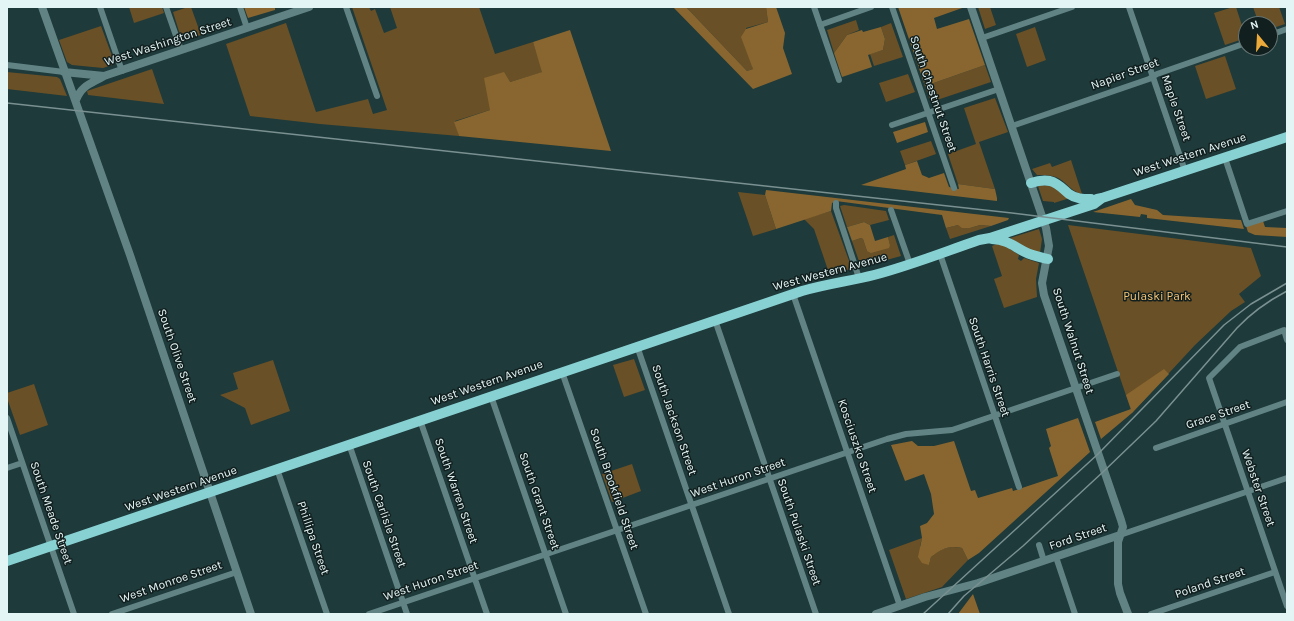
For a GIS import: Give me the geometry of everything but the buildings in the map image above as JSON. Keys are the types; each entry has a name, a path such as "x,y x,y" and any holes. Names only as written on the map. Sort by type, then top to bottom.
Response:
{"main road":[{"name":"West Western Avenue","path":"7,562 349,444 793,294 827,284 859,278 910,264 979,240 990,238 1091,199 1102,198 1287,137"},
{"path":"1031,183 1048,180 1054,182 1075,197 1081,199 1091,199"},
{"name":"West Western Avenue","path":"979,240 988,233 1094,204 1102,198"},
{"path":"990,238 1008,242 1025,252 1037,257 1048,259"}],"street":[{"name":"South Olive Street","path":"42,7 64,72 77,103 252,614"},
{"path":"100,7 122,71"},
{"path":"166,7 181,50"},
{"path":"240,7 247,28"},
{"name":"West Washington Street","path":"7,65 104,76 309,7"},
{"path":"346,7 377,96"},
{"path":"814,7 839,80"},
{"path":"820,25 871,7"},
{"name":"South Chestnut Street","path":"892,7 954,188"},
{"name":"South Walnut Street","path":"971,7 1043,218 1049,246 1048,259 1044,270 1042,283 1044,295 1123,527 1118,542 1118,584 1128,614"},
{"path":"982,38 1072,7"},
{"name":"Maple Street","path":"1129,7 1185,171"},
{"name":"Napier Street","path":"1012,126 1238,46"},
{"path":"77,103 79,92 84,86 104,76"},
{"path":"892,125 999,89"},
{"path":"1225,158 1248,224 1287,211"},
{"path":"836,202 836,208 859,278"},
{"path":"891,210 910,264"},
{"name":"South Harris Street","path":"940,254 1019,487"},
{"name":"Kosciuszko Street","path":"793,294 900,606"},
{"name":"South Pulaski Street","path":"715,320 816,614"},
{"name":"Webster Street","path":"1287,340 1284,330 1240,347 1210,377 1287,606"},
{"name":"South Jackson Street","path":"637,346 729,614"},
{"name":"South Brookfield Street","path":"562,372 646,614"},
{"name":"West Huron Street","path":"369,614 847,452 906,434 952,430 1117,374"},
{"name":"South Grant Street","path":"491,396 566,614"},
{"name":"Grace Street","path":"1156,448 1287,402"},
{"name":"South Meade Street","path":"7,418 74,614"},
{"name":"South Warren Street","path":"420,420 487,614"},
{"name":"South Carlisle Street","path":"349,444 407,614"},
{"path":"7,468 22,463"},
{"name":"Phillipa Street","path":"277,469 327,614"},
{"name":"Ford Street","path":"876,614 925,597 978,584 1287,478"},
{"path":"1039,544 1044,561"},
{"path":"1056,557 1075,614"},
{"name":"West Monroe Street","path":"112,614 237,572"},
{"name":"Poland Street","path":"1151,614 1275,572"}],"green space":[{"path":"129,7 162,7 164,13 134,23"},
{"path":"191,7 201,35 182,41 173,12"},
{"path":"352,7 369,7 371,11 375,9 384,33 397,28 390,7 479,7 495,54 533,42 543,72 510,82 490,110 455,121 459,136 320,124 250,116 226,44 286,23 316,112 368,99 373,114 387,110"},
{"path":"686,7 766,7 768,22 746,28 753,69 747,71"},
{"path":"978,7 990,7 996,25 985,29"},
{"path":"1236,7 1239,16 1238,41 1225,45 1214,13"},
{"path":"1253,7 1279,7 1285,24 1278,26 1278,16 1256,16"},
{"path":"856,20 859,30 847,35 834,53 827,30"},
{"path":"891,23 903,57 874,66 870,54 883,50 885,39 881,27"},
{"path":"101,26 115,64 103,68 72,65 67,62 59,40"},
{"path":"1035,27 1046,60 1027,67 1016,34"},
{"path":"1225,56 1236,89 1206,99 1195,66"},
{"path":"985,65 991,82 931,102 925,86"},
{"path":"152,69 164,104 88,95 87,91"},
{"path":"7,72 57,77 60,79 67,96 7,89"},
{"path":"908,74 915,92 886,102 879,83"},
{"path":"995,98 1008,132 979,142 995,189 958,184 948,154 976,144 964,108"},
{"path":"931,141 936,154 905,165 900,151"},
{"path":"1071,160 1082,194 1078,193 1056,177 1037,175 1032,169 1050,163 1052,167"},
{"path":"1038,186 1052,186 1070,198 1054,203 1043,201"},
{"path":"738,192 765,195 776,229 753,236"},
{"path":"844,205 886,211 889,220 870,225 864,222 847,227 840,206"},
{"path":"831,211 852,269 829,273 814,229 804,219"},
{"path":"958,225 970,228 980,225 991,226 950,239 946,228"},
{"name":"Pulaski Park","path":"1068,225 1251,248 1261,276 1239,294 1245,302 1231,311 1195,345 1132,413"},
{"path":"1039,229 1042,239 1040,253 1031,251 1010,238"},
{"path":"894,235 901,256 861,267 852,241 861,238 863,239 867,251 890,245 888,237"},
{"path":"999,243 1019,255 1018,259 1021,261 1024,258 1039,263 1036,279 1037,297 1004,308 994,279 1002,276 992,246"},
{"path":"634,359 645,390 624,397 613,365"},
{"path":"273,360 290,411 251,425 245,408 220,395 238,389 233,373"},
{"path":"34,384 48,425 20,435 7,398 7,393"},
{"path":"632,464 641,491 612,502 602,474"},
{"path":"922,538 920,546 929,565 931,557 949,547 962,548 968,560 942,587 906,599 889,550"}],"shaded area":[{"path":"244,7 275,7 275,10 248,18"},
{"path":"673,7 686,7 747,71 753,69 741,37 746,29 768,22 766,7 776,7 785,33 783,48 792,74 753,89"},
{"path":"898,7 965,7 934,18 937,29 969,19 985,65 925,86"},
{"path":"881,27 885,39 883,50 868,55 872,67 842,77 834,53 847,35 862,30 863,32"},
{"path":"570,30 611,151 459,136 454,122 490,110 484,78 504,72 510,82 542,72 533,42"},
{"path":"925,122 928,132 897,143 893,132"},
{"path":"917,161 922,175 929,178 944,173 949,187 959,189 958,184 995,189 997,201 861,185 906,169 905,165"},
{"path":"766,190 1009,218 1008,220 991,226 980,225 970,228 962,228 958,225 946,228 942,215 836,201 832,203 831,211 776,229 765,195"},
{"path":"1131,199 1135,205 1157,210 1163,215 1241,220 1244,229 1147,218 1147,215 1141,214 1140,217 1093,212"},
{"path":"1263,221 1265,227 1287,228 1287,237 1255,235 1248,232 1246,226"},
{"path":"864,222 870,225 875,241 888,237 890,245 889,248 871,253 867,251 863,239 861,238 852,241 847,227"},
{"path":"1164,369 1169,374 1132,413 1101,439 1095,422 1131,409 1126,395"},
{"path":"1078,418 1090,452 979,553 968,560 962,548 949,547 931,557 929,565 922,563 918,557 922,538 920,526 927,523 934,514 931,494 924,474 905,481 891,445 912,441 918,446 934,446 954,441 971,491 975,490 978,498 1012,488 1013,491 1058,476 1049,448 1051,446 1046,429"},
{"path":"973,594 980,614 958,614"}],"railway":[{"path":"7,103 1012,213 1287,247"},
{"path":"923,614 1098,454 1224,325 1251,304 1287,283"},
{"path":"948,614 964,596 1023,546 1156,421 1248,317 1260,307 1287,291"}]}
